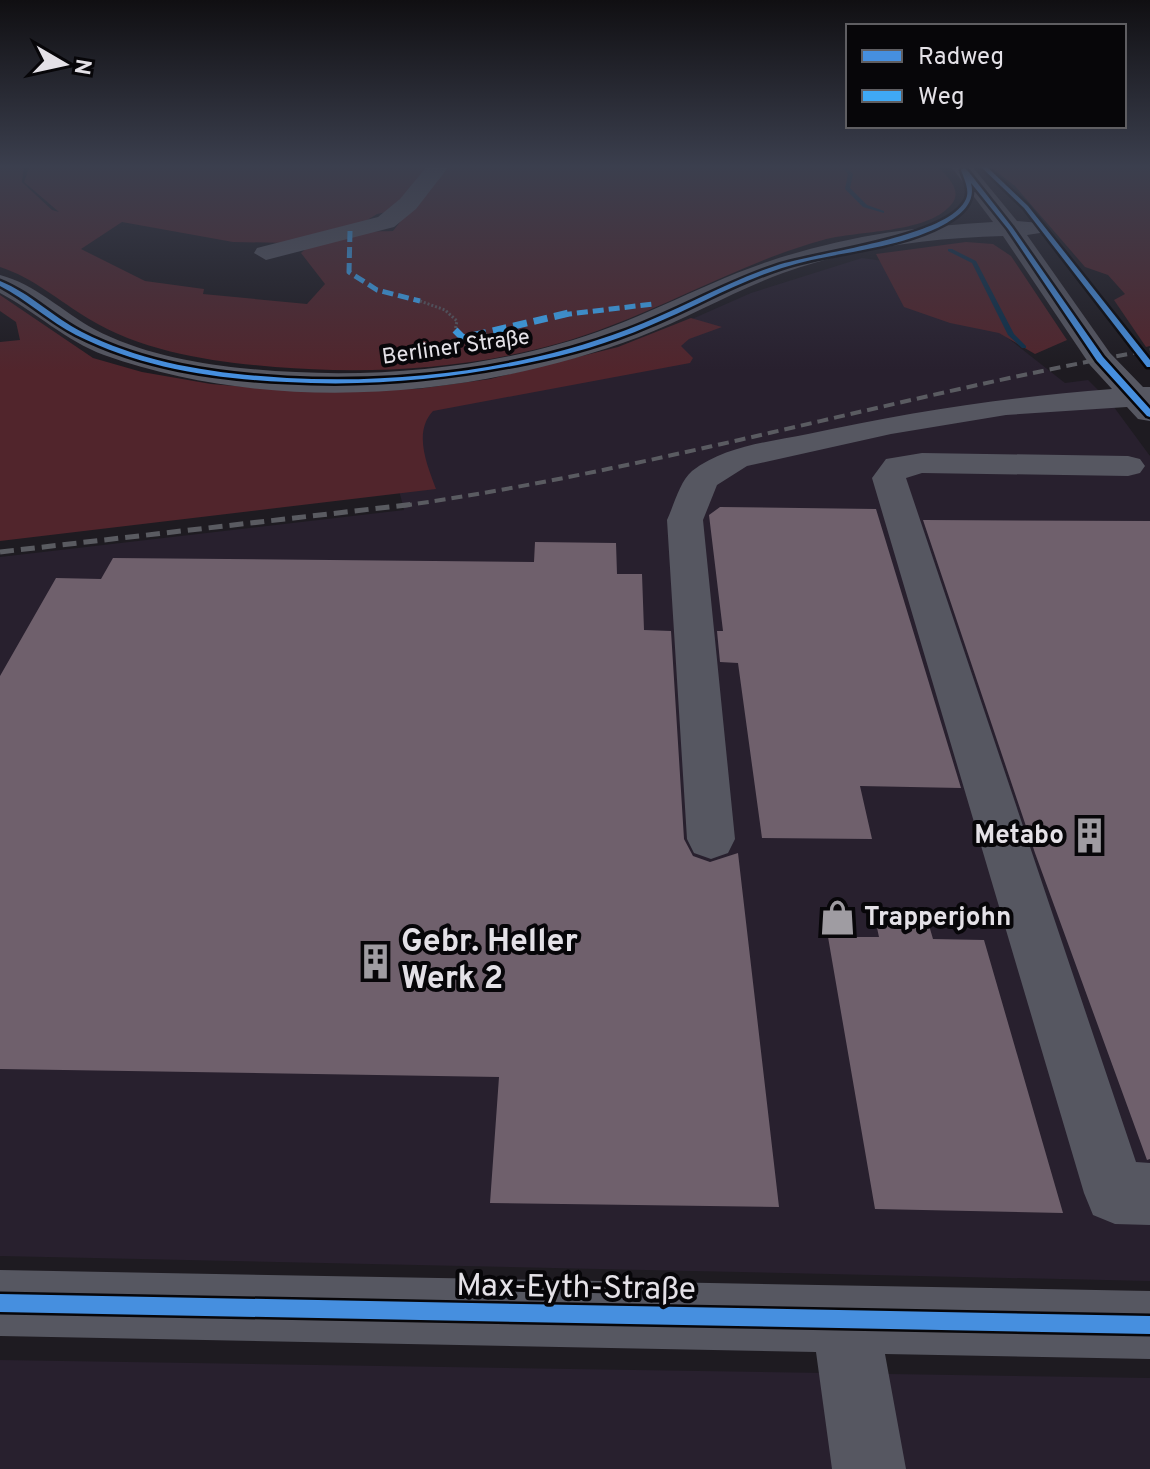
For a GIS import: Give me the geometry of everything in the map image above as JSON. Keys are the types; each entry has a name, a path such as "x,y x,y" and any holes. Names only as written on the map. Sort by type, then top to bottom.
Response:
{"street":[{"path":"266,253 341,234"},
{"name":"Berliner Straße","path":"0,283 94,341 158,362 240,376 381,380 477,369 560,353 628,332 776,267 918,235 939,234"},
{"path":"1024,234 1100,359 1146,402"},
{"path":"711,839 685,520 702,480 736,459 891,425 1040,403 1146,402"},
{"path":"1023,463 1028,416 1040,403"},
{"path":"1128,466 922,463 898,466 889,478 1115,1193 1150,1194"},
{"name":"Max-Eyth-Straße","path":"0,1303 1150,1325"},
{"path":"845,1321 869,1469"}],"path":[{"path":"420,301 445,310 457,321 455,330"}],"shaded area":[{"path":"0,234 104,234 81,249 145,281 204,289 203,294 307,304 325,284 301,253 321,241 354,234 864,234 796,248 570,340 487,359 402,369 317,370 227,362 179,354 110,330 35,284 0,267"},
{"path":"186,234 329,234 290,243 233,242"},
{"path":"1056,234 1150,234 1150,346 1146,347 1114,300 1125,294 1108,275 1085,267"},
{"path":"966,242 993,244 1011,256 1067,340 1035,354 999,333 950,323 904,307 876,254"},
{"path":"862,258 891,262 1000,332 1065,383 1088,380 1111,403 1150,456 1150,1281 0,1256 0,557 404,510 392,463 417,402 640,342 751,293"},
{"path":"0,295 93,358 142,372 211,384 282,390 417,389 490,379 618,347 691,318 722,327 689,339 681,346 693,358 690,363 433,411 427,419 423,439 436,489 0,541 0,342 20,340 16,322 0,311"},
{"path":"0,1360 1150,1378 1150,1469 0,1469"}],"building":[{"path":"720,507 876,509 961,788 860,786 872,839 762,838 738,663 720,662 717,631 723,631 709,515"},
{"name":"Metabo","path":"923,520 1150,521 1150,1159 1147,1160 1035,853"},
{"name":"Gebr. Heller Werk 2","path":"535,542 616,543 617,574 642,574 644,630 671,631 684,839 693,856 710,862 738,853 779,1207 490,1203 499,1077 0,1069 0,676 56,578 101,579 113,558 534,562"},
{"path":"874,914 926,915 933,939 984,940 1063,1213 875,1209 828,937 879,937"}],"waterway":[{"path":"950,250 974,262 1011,335 1024,347"}],"railway":[{"path":"410,505 589,473 963,388 1150,350"},
{"path":"410,505 415,504"},
{"path":"0,552 410,505"},
{"path":"401,506 410,505"}],"marked path":[{"path":"350,234 349,272 377,290 420,301"},
{"path":"455,330 463,338 576,311 653,304"}],"cycle path":[{"path":"0,283 76,332 134,356 238,376 287,380 385,380 483,369 579,348 645,325 781,266 916,234"},
{"path":"1014,234 1100,359 1150,414"},
{"path":"1047,234 1150,365"},
{"path":"0,1303 1150,1325"}],"place":[{"name":"Metabo","path":"1090,836"},
{"name":"Trapperjohn","path":"838,918"},
{"name":"Gebr. Heller Werk 2","path":"375,961"}]}
